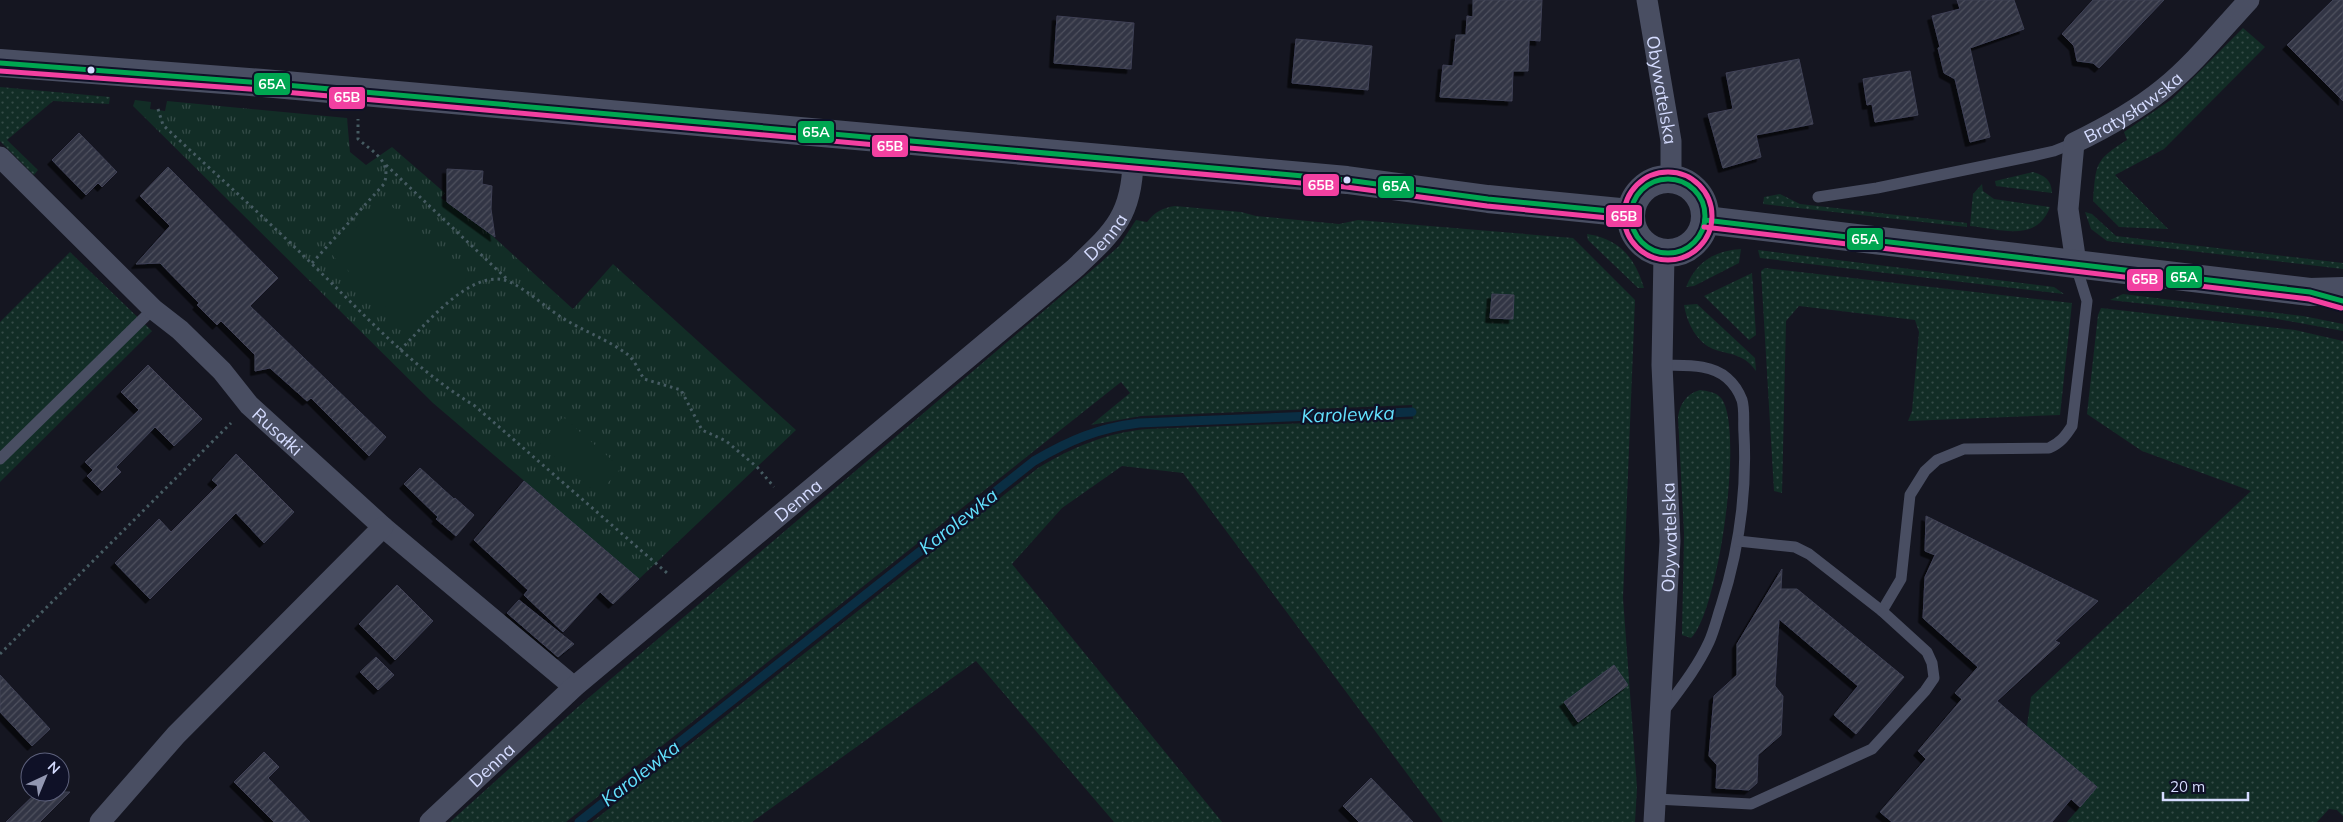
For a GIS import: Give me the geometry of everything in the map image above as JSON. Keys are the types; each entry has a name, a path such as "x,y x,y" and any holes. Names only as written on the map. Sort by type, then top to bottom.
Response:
{"street":[{"name":"Obywatelska","path":"1647,0 1670,134 1671,179"},
{"name":"Bratysławska","path":"2076,264 2068,209 2074,143 2135,110 2163,89 2249,0"},
{"path":"0,63 263,83 1347,180 1488,199 1630,213"},
{"name":"Rusałki","path":"0,158 153,309 180,330 222,371 249,405 383,527 574,687"},
{"name":"Denna","path":"430,822 574,687 1074,269 1105,240 1118,224 1125,209 1132,189 1134,161"},
{"path":"1671,179 1682,182 1692,188 1704,208 1705,220 1702,231 1691,245 1676,253 1664,254 1643,244 1631,224 1630,213 1640,192 1649,184 1671,179"},
{"path":"1705,220 2310,292 2343,301"},
{"name":"Obywatelska","path":"1654,822 1670,541 1662,365 1664,254"},
{"path":"2310,292 2343,291"},
{"path":"100,822 176,735 383,527"}],"lane":[{"path":"1818,196 1877,188 2054,152 2074,143"},
{"path":"1882,611 1901,579 1910,496 1925,471 1937,460 1964,449 2048,448 2065,438 2072,426 2087,301 2085,288 2076,264"},
{"path":"0,459 153,309"},
{"path":"1660,715 1696,668 1710,641 1728,585 1738,541 1743,501 1745,455 1742,401 1737,389 1726,378 1714,370 1703,366 1662,365"},
{"path":"1656,799 1751,804 1872,749 1925,691 1934,678 1932,663 1927,652 1882,611 1809,554 1795,547 1738,541"}],"path":[{"path":"158,109 163,125 312,263 400,350 445,388 482,412 667,573"},
{"path":"358,113 358,138 510,282 564,318 628,355 644,379 681,390 702,430 726,441 757,467 789,508"},
{"path":"312,263 384,184 387,174 386,165"},
{"path":"400,350 444,306 466,289 478,282 497,278 510,282"},
{"path":"0,654 249,405"}],"green space":[{"path":"2243,28 2265,47 2164,149 2115,175 2168,229 2119,227 2093,201 2096,171 2099,164 2108,153 2127,140 2124,132 2172,99"},
{"path":"0,87 110,97 109,104 53,101 7,140 38,170 34,175 0,141"},
{"path":"135,100 151,102 150,109 165,111 167,101 347,118 350,152 366,165 392,147 445,193 441,198 487,231 573,309 613,264 796,430 639,579 433,403 133,106"},
{"path":"2033,172 2047,179 2052,193 1996,186 1995,181"},
{"path":"1982,184 1983,191 1994,199 2050,207 2044,218 2036,226 2027,230 2005,231 1970,226 1973,194"},
{"path":"1780,194 1800,204 1967,223 1967,227 1763,204 1764,197"},
{"path":"384,199 466,279 413,333 331,254"},
{"path":"1175,206 1339,224 1358,220 1573,238 1635,300 1623,598 1637,788 1635,822 1443,822 1183,473 1122,466 1062,508 1012,564 1222,822 1114,822 976,661 752,822 592,822 1038,468 1077,447 1118,434 1147,429 1413,419 1412,405 1141,416 1091,425 1130,393 1121,382 566,822 450,822 579,706 1099,264 1119,246 1136,220 1147,222 1159,211"},
{"path":"2085,212 2092,214 2116,236 2343,263 2343,269 2107,241 2091,229"},
{"path":"1587,234 1609,240 1625,252 1636,268 1644,288 1638,288 1588,240"},
{"path":"1741,249 1739,263 1694,286 1686,287 1695,271 1707,259 1722,252"},
{"path":"1758,250 2054,287 2064,294 1760,258"},
{"path":"70,252 152,331 0,482 0,322"},
{"path":"1765,268 2072,303 2060,415 1908,421 1912,411 1919,332 1915,320 1799,306 1786,321 1782,493 1774,491 1761,271"},
{"path":"1752,273 1756,335 1749,340 1704,296"},
{"path":"2123,294 2303,316 2343,324 2343,331 2272,318 2110,300"},
{"path":"1697,304 1755,358 1756,371 1743,359 1709,347 1698,338 1690,326 1684,305"},
{"path":"2101,308 2295,330 2343,341 2343,816 2337,810 2329,809 2317,822 2067,822 2097,787 2027,726 2031,697 2251,491 2142,451 2087,414 2098,315"},
{"path":"1700,390 1717,394 1721,398 1728,416 1730,444 1729,480 1719,559 1701,622 1691,638 1682,635 1684,534 1678,417 1684,400"},
{"path":"563,417 621,468 598,494 540,444"}],"building":[{"path":"1473,0 1542,0 1540,41 1529,40 1528,71 1513,71 1512,101 1440,97 1443,65 1453,66 1456,35 1466,35 1467,16 1473,17"},
{"path":"1957,0 2014,0 2024,29 1970,48 1990,137 1970,142 1955,79 1944,73 1932,16 1960,9"},
{"path":"2093,0 2164,0 2099,68 2093,63 2077,61 2074,46 2062,34"},
{"path":"2333,0 2343,0 2343,101 2287,45"},
{"path":"1057,16 1134,23 1131,69 1054,63"},
{"path":"1296,39 1372,46 1368,90 1292,83"},
{"path":"1799,59 1813,124 1756,135 1761,157 1723,168 1708,114 1733,109 1726,73"},
{"path":"1910,71 1918,115 1875,122 1872,104 1867,105 1863,79"},
{"path":"79,133 117,172 102,187 98,183 86,195 52,160"},
{"path":"168,167 278,278 250,306 386,437 369,456 311,398 307,401 270,368 255,371 255,355 221,321 217,325 197,305 199,303 160,263 136,264 170,226 140,196"},
{"path":"447,169 483,171 482,184 492,186 491,209 495,237 447,202"},
{"path":"1492,294 1514,295 1513,319 1490,318"},
{"path":"148,365 202,419 174,446 155,427 116,467 121,472 102,491 87,476 93,470 85,462 139,410 121,392"},
{"path":"236,454 294,512 264,543 236,513 150,599 115,563 159,519 171,532 218,485 212,480"},
{"path":"420,468 474,515 456,536 436,519 438,517 404,484"},
{"path":"524,481 639,579 613,604 600,592 563,632 524,595 528,590 474,540"},
{"path":"1926,516 2098,601 2055,641 2060,643 1997,701 2097,787 2080,807 2071,799 2052,822 1892,822 1880,812 1926,759 1918,751 1962,699 1955,693 1978,667 1923,618 1925,577 1935,555 1925,551"},
{"path":"1782,569 1781,589 1797,589 1904,677 1856,734 1834,715 1858,686 1779,619 1775,686 1783,696 1781,735 1758,755 1757,783 1749,790 1716,788 1717,765 1709,756 1714,696 1737,675 1737,644"},
{"path":"397,585 433,621 395,660 359,624"},
{"path":"519,600 574,644 558,657 507,613"},
{"path":"376,657 394,675 378,690 360,672"},
{"path":"1614,665 1628,685 1578,722 1564,702"},
{"path":"0,675 50,729 32,746 0,712"},
{"path":"264,752 279,767 268,778 310,822 274,822 234,782"},
{"path":"1371,778 1413,822 1359,822 1343,806"},
{"path":"27,802 60,802 40,822 6,822"}],"waterway":[{"name":"Karolewka","path":"579,822 1034,461 1060,447 1110,428 1139,423 1412,412"}],"transit line":[{"name":"65A","path":"0,63 263,83 1347,180 1488,199 1630,213"},
{"name":"65B","path":"0,71 262,90 1346,187 1487,206 1629,220"},
{"name":"65B","path":"1659,172 1677,172 1693,179 1705,191 1712,207 1712,216 1712,225 1705,241 1693,253 1677,260 1659,260 1643,253 1631,241 1624,225 1624,207 1631,191 1643,179 1659,172"},
{"name":"65A","path":"1668,179 1682,182 1694,190 1702,202 1705,216 1702,230 1694,242 1682,250 1668,253 1654,250 1642,242 1634,230 1631,216 1634,202 1642,190 1654,182 1668,179"},
{"name":"65A","path":"1705,220 2310,292 2343,301"},
{"name":"65B","path":"1704,227 2309,299 2341,308"}]}
